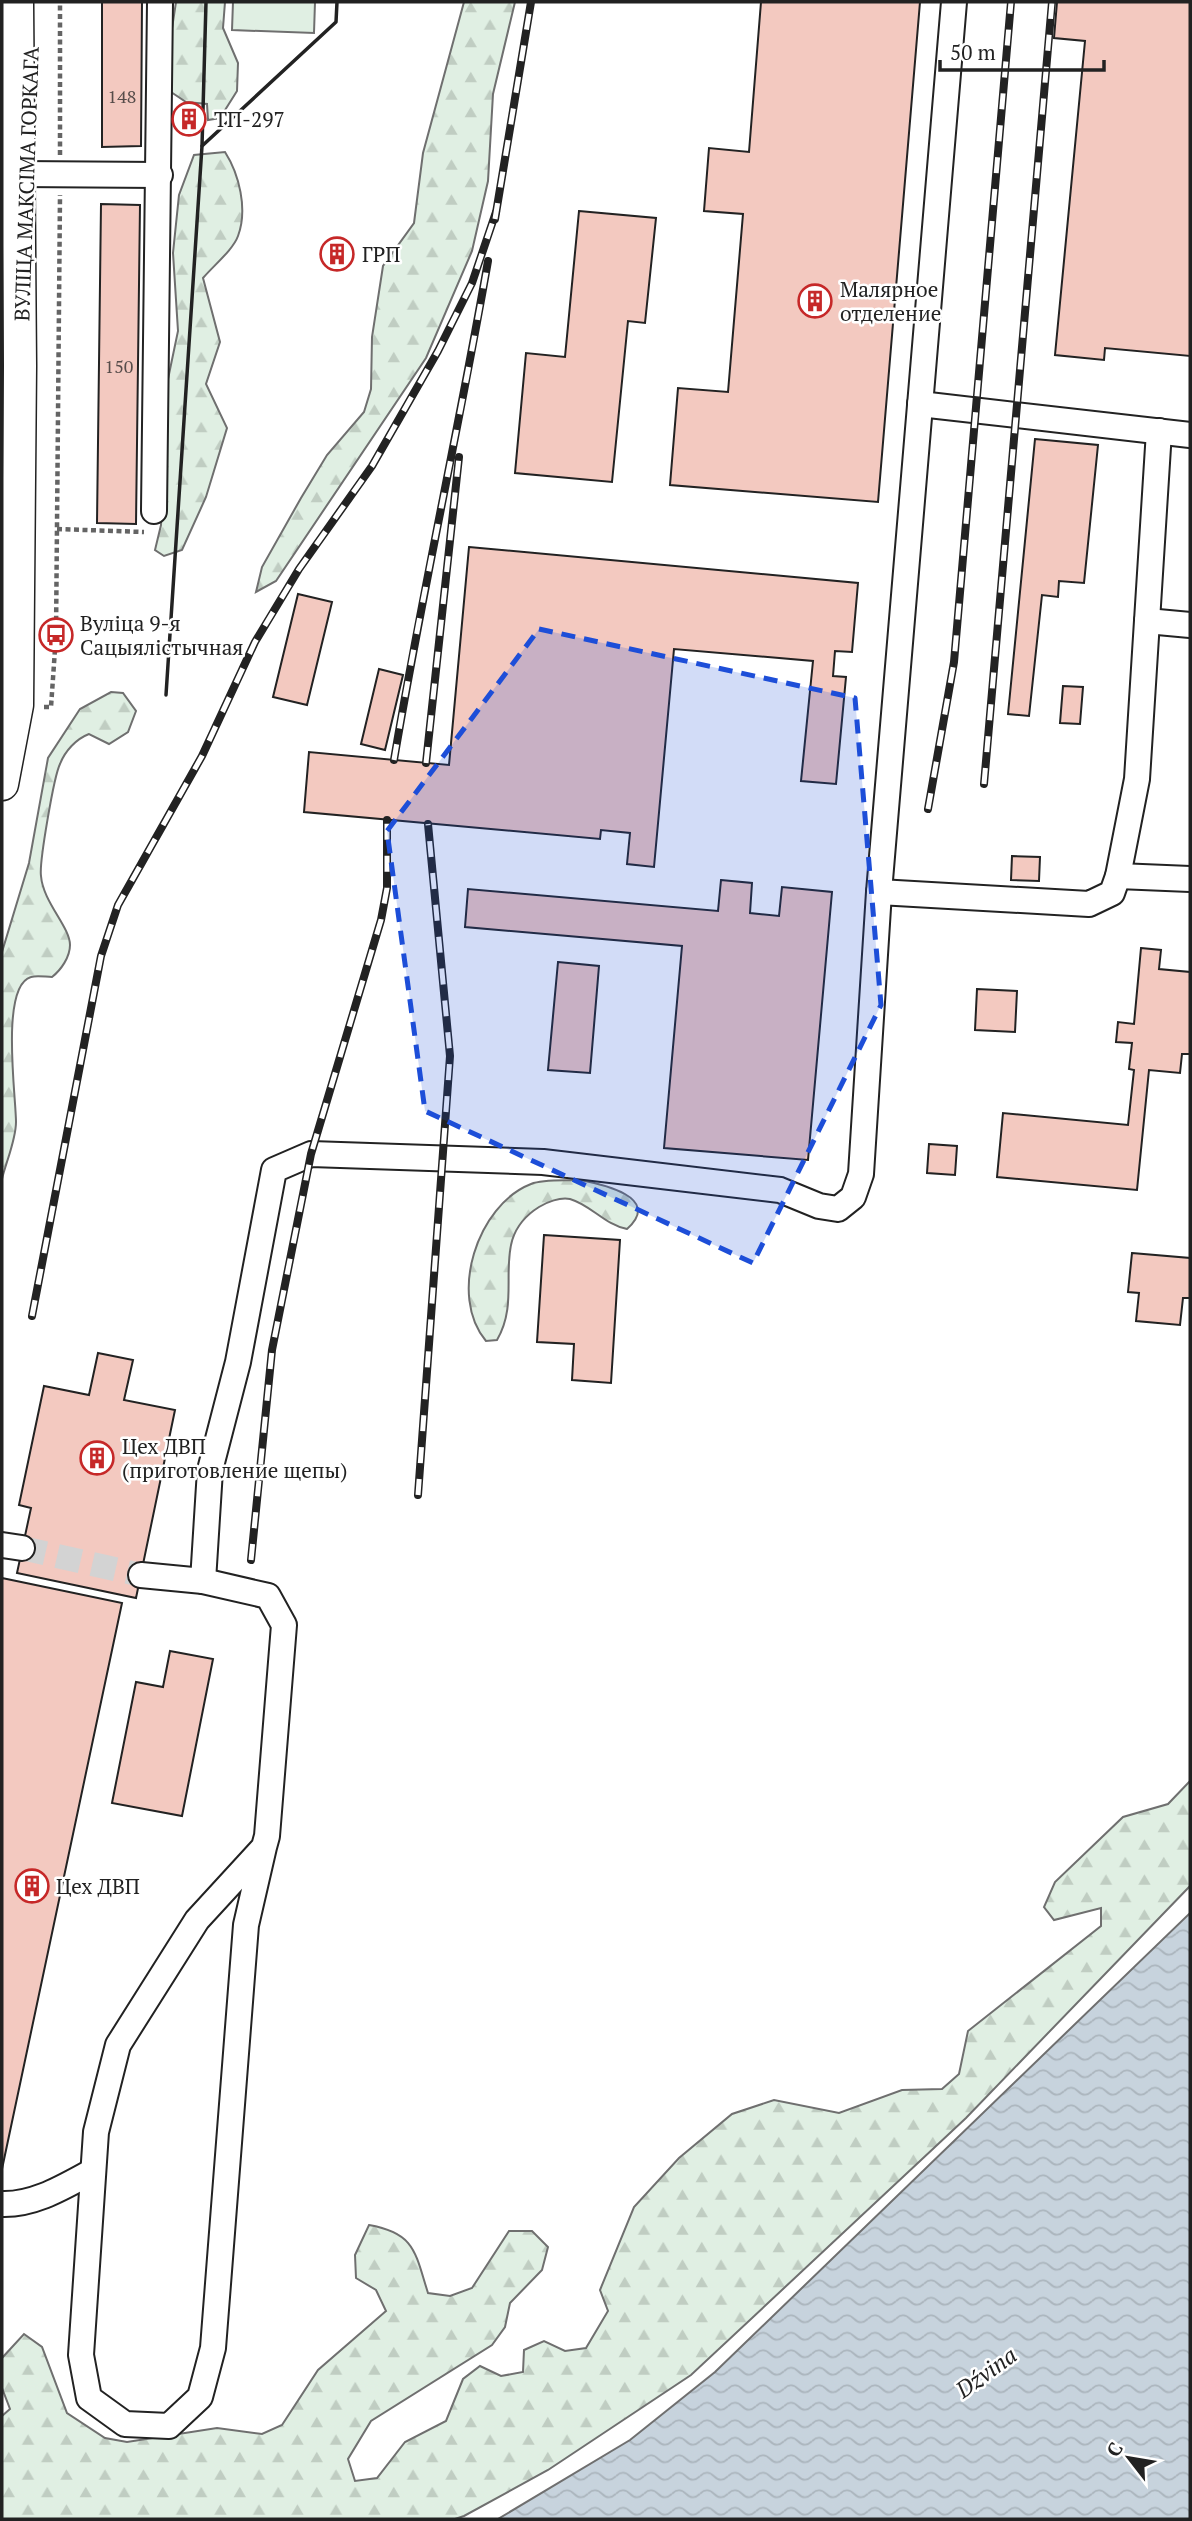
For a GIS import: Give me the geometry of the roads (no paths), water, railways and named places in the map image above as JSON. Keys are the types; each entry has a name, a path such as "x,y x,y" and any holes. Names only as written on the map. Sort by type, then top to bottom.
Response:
{"main road":[{"name":"ВУЛІЦА МАКСІМА ГОРКАГА","path":"17,2 37,174"},
{"name":"ВУЛІЦА МАКСІМА ГОРКАГА","path":"2,784 17,705 10,657 11,365 37,174 30,2"}],"lane":[{"path":"154,511 160,175 159,2"},
{"path":"203,1581 210,1471 238,1362 274,1170 312,1153 543,1162 780,1190 819,1206 838,1209 853,1197 861,1174 879,892 954,2"},
{"path":"37,174 160,175"},
{"path":"920,404 1190,435"},
{"path":"879,892 1089,904 1112,893 1118,876 1137,779 1159,431"},
{"path":"1147,621 1190,625"},
{"path":"1118,876 1190,879"},
{"path":"141,1575 203,1581 268,1596 284,1625 264,1847 246,1925 213,2348 200,2397 169,2426 124,2424 89,2398 81,2355 96,2132 118,2045 197,1920 264,1847"},
{"path":"2,2204 16,2204 53,2193 93,2171"}],"water":[{"name":"Dźvina","path":"1190,1913 1190,2519 498,2519 630,2440 715,2372"}],"tunnel":[{"path":"22,1548 141,1575"}],"railway":[{"path":"495,219 531,2"},
{"path":"928,809 954,662 1011,2"},
{"path":"984,784 1052,2"},
{"path":"32,1316 101,956 118,905 202,756 255,642 299,569 372,466 438,351 472,283 496,212"},
{"path":"394,760 488,261"},
{"path":"426,763 459,457"},
{"path":"251,1560 272,1350 311,1154 381,920 387,888 387,820"},
{"path":"418,1495 450,1056 428,824"}],"place":[{"name":"ТП-297","path":"189,119"},
{"name":"ГРП","path":"337,254"},
{"name":"Малярное отделение","path":"815,301"},
{"name":"Вуліца 9-я Сацыялістычная","path":"56,635"},
{"name":"Цех ДВП (приготовление щепы)","path":"97,1458"},
{"name":"Цех ДВП","path":"32,1886"}]}
